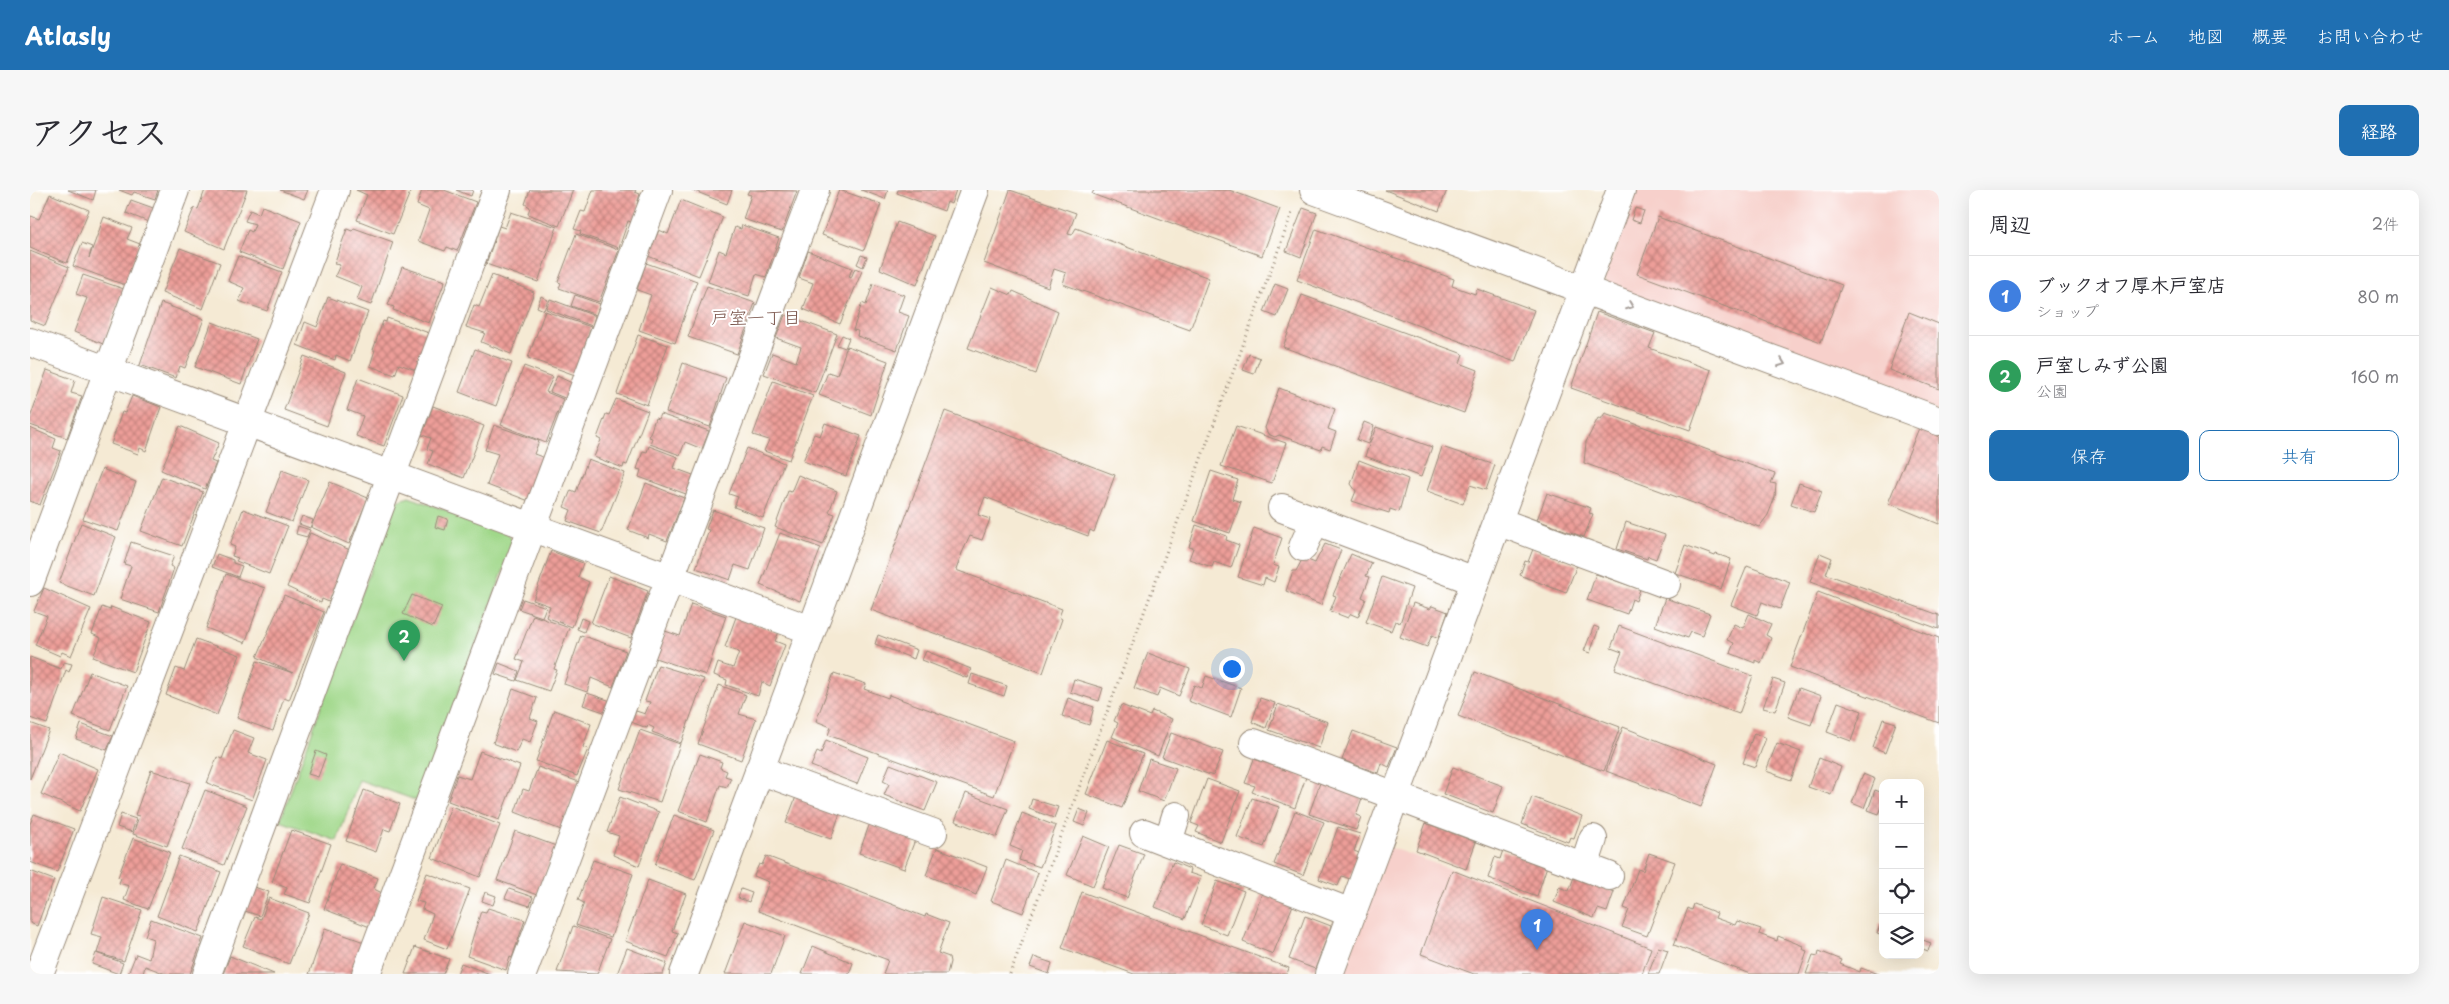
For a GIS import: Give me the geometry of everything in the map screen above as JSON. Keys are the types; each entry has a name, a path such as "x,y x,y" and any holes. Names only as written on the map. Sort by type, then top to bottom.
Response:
{"street":[{"path":"30,582 175,190"},
{"path":"39,972 336,190"},
{"path":"207,974 497,190"},
{"path":"366,974 658,190"},
{"path":"522,974 815,190"},
{"path":"684,974 975,190"},
{"path":"1314,190 1584,288 1939,422"},
{"path":"1329,974 1621,190"},
{"path":"30,342 812,630"},
{"path":"1282,508 1475,582"},
{"path":"1303,547 1315,520"},
{"path":"1497,521 1666,584"},
{"path":"1254,743 1609,876"},
{"path":"759,770 933,833"},
{"path":"1176,816 1156,838 1351,913"},
{"path":"1584,866 1593,839"}],"path":[{"path":"1010,974 1294,209"}],"shaded area":[{"path":"1637,190 1939,190 1939,412 1612,289 1604,279"},
{"path":"1389,847 1668,948 1658,974 1343,974"}],"green space":[{"path":"409,497 507,532 514,542 418,801 359,780 337,841 280,821 395,502"}],"building":[{"path":"68,190 96,190 93,200"},
{"path":"119,190 158,190 155,199 134,192 132,195"},
{"path":"205,190 247,190 224,249 184,232 194,208 198,209"},
{"path":"280,190 308,190 304,199"},
{"path":"356,190 411,190 393,234 357,220 367,195"},
{"path":"422,190 444,190 476,202 457,251 447,247 445,251 418,241 429,210 417,205"},
{"path":"456,190 473,190 471,196"},
{"path":"530,190 573,190 559,226 528,214 530,207 525,204"},
{"path":"593,190 636,190 635,192 640,194 637,204 640,205 634,223 628,221 619,248 580,234 581,231 574,229 581,211 585,212"},
{"path":"692,190 732,190 727,204"},
{"path":"749,190 797,191 782,232 743,219 751,195 747,194"},
{"path":"839,190 881,204 864,250 822,235"},
{"path":"861,190 888,190 885,199"},
{"path":"898,190 956,190 951,204 947,202 944,211 897,193"},
{"path":"1010,190 1076,213 1068,234 1072,235 1076,228 1209,278 1190,330 1063,284 1066,273 1054,269 1048,287 984,263"},
{"path":"1094,190 1229,190 1280,209 1262,256 1092,194"},
{"path":"1385,190 1447,190 1439,211"},
{"path":"50,194 89,210 67,263 30,248 31,216 39,219"},
{"path":"131,200 156,209 151,223 126,213"},
{"path":"681,200 723,217 699,276 648,256 659,230 668,234"},
{"path":"262,206 301,221 283,269 239,252 248,230 252,232 255,224 245,221 250,210 259,214"},
{"path":"1303,208 1317,213 1301,257 1286,251"},
{"path":"1635,208 1644,211 1640,223 1631,220"},
{"path":"511,212 557,227 538,282 486,264 499,226 505,228"},
{"path":"104,217 132,228 127,239 140,244 125,285 73,266 82,243 92,247 89,258"},
{"path":"1658,217 1842,285 1821,342 1637,274"},
{"path":"897,222 935,236 917,285 880,269"},
{"path":"742,225 779,238 766,277 756,274 749,296 708,282 719,250 726,253 735,227 741,229"},
{"path":"354,228 393,242 371,305 357,300 362,287 335,276 340,265 334,264 347,229 352,231"},
{"path":"1316,229 1454,279 1452,286 1475,294 1477,289 1534,310 1515,362 1297,280"},
{"path":"576,234 619,250 599,302 559,288 561,283 558,282"},
{"path":"180,248 220,263 203,309 162,293"},
{"path":"30,251 69,267 45,326 30,320"},
{"path":"808,251 852,268 849,277 851,278 855,268 862,271 840,324 803,309 813,283 799,278"},
{"path":"861,255 867,257 863,267 857,264"},
{"path":"238,256 282,272 267,311 239,301 244,288 228,281"},
{"path":"646,263 697,281 675,343 639,330 651,295 637,290"},
{"path":"402,267 445,281 429,323 393,310 394,307 388,305"},
{"path":"83,275 124,289 103,344 74,332 87,298 76,294"},
{"path":"492,275 534,292 511,354 481,342 485,333 466,327 474,305 479,307"},
{"path":"873,284 904,295 898,312 909,316 897,350 857,336 858,331 853,330 862,303 866,305"},
{"path":"1275,284 1288,289 1277,317 1264,312"},
{"path":"707,286 755,303 737,354 688,337"},
{"path":"992,287 1011,295 1013,291 1058,311 1036,374 968,348"},
{"path":"575,295 600,304 596,315 571,306"},
{"path":"1302,295 1463,354 1460,363 1478,370 1464,413 1283,347"},
{"path":"541,296 548,300 544,310 537,307"},
{"path":"328,297 368,312 350,361 336,355 335,360 297,345 305,322 317,327"},
{"path":"550,299 595,316 592,326 546,309"},
{"path":"161,303 204,319 185,368 180,366 176,378 140,365"},
{"path":"545,311 591,327 575,375 528,358"},
{"path":"1597,312 1655,333 1649,348 1711,370 1690,430 1571,388"},
{"path":"1909,312 1939,324 1939,389 1889,370"},
{"path":"785,315 837,334 815,393 764,374 772,353 796,362 801,347 776,338"},
{"path":"387,318 429,333 416,370 399,364 395,375 370,366 375,350 373,350 383,321 386,322"},
{"path":"212,322 257,339 241,384 195,367"},
{"path":"638,335 668,345 647,405 617,394"},
{"path":"842,335 849,338 845,348 837,345"},
{"path":"847,346 888,361 871,415 819,395 828,372 837,375"},
{"path":"475,349 512,363 496,406 459,392"},
{"path":"1249,354 1260,358 1254,374 1243,370"},
{"path":"304,356 346,372 327,426 284,410"},
{"path":"683,363 726,378 710,427 666,412"},
{"path":"524,366 553,377 546,392 563,399 546,443 501,425"},
{"path":"47,370 75,380 71,393 82,396 67,438 30,425 30,418"},
{"path":"557,376 574,384 567,399 550,392"},
{"path":"358,378 403,395 384,446 356,436 363,416 347,410"},
{"path":"773,381 813,396 789,460 764,451 769,440 753,435"},
{"path":"1279,388 1335,409 1328,429 1336,432 1330,449 1322,446 1321,450 1279,435 1275,437 1268,434 1265,428"},
{"path":"132,396 161,407 146,451 140,448 138,454 111,444 122,412 125,413"},
{"path":"616,399 648,411 627,465 624,464 623,468 594,457 601,440 597,438 606,414 609,415"},
{"path":"433,406 484,426 464,478 428,464 433,451 427,449 431,438 422,435"},
{"path":"945,411 1115,475 1094,532 1090,530 1088,536 985,497 978,515 990,519 982,540 970,536 962,553 956,570 1062,609 1059,617 1062,619 1043,673 871,610"},
{"path":"1605,413 1775,474 1771,483 1776,484 1775,497 1768,515 1759,527 1584,463 1586,442 1598,418 1601,419"},
{"path":"660,414 709,431 702,449 685,442 680,455 650,444 652,438 649,437 655,418 658,419"},
{"path":"1364,422 1374,426 1368,444 1357,440"},
{"path":"825,423 861,436 846,476 803,461 814,434 820,436"},
{"path":"494,425 539,441 534,454 545,458 529,501 487,485 498,454 485,450"},
{"path":"180,426 219,443 211,461 216,463 205,489 161,470"},
{"path":"1236,426 1286,443 1272,483 1221,466"},
{"path":"1376,427 1432,447 1421,477 1365,456"},
{"path":"30,428 56,439 53,448 61,451 40,505 30,501"},
{"path":"1919,428 1939,437 1939,524 1888,503"},
{"path":"649,446 678,457 674,468 693,475 686,494 639,477 641,470 637,469 643,451 647,452"},
{"path":"1442,447 1495,465 1486,490 1470,485 1463,504 1427,491"},
{"path":"747,448 784,463 763,518 734,507 738,497 729,494"},
{"path":"588,459 625,473 601,533 567,521 571,510 564,507 571,490 576,492"},
{"path":"1359,460 1408,479 1399,512 1390,509 1389,513 1352,501 1356,491 1351,484"},
{"path":"102,469 136,482 118,531 83,519"},
{"path":"282,470 308,480 292,522 266,512"},
{"path":"1211,471 1238,480 1232,499 1241,502 1230,533 1194,521"},
{"path":"798,475 837,491 829,512 835,514 823,545 775,527 788,491 791,492"},
{"path":"162,477 203,492 182,546 141,531"},
{"path":"330,482 368,498 349,544 311,527"},
{"path":"646,483 684,498 667,541 649,534 648,538 628,530"},
{"path":"1799,483 1822,491 1814,512 1791,504"},
{"path":"1547,493 1591,508 1589,513 1593,514 1584,537 1537,520"},
{"path":"243,509 288,526 269,574 236,561 238,558 232,556 235,547 230,545"},
{"path":"713,510 764,528 750,570 735,565 730,580 696,568 709,530 706,529"},
{"path":"302,516 313,520 310,528 299,524"},
{"path":"438,516 448,519 445,530 435,527"},
{"path":"1626,522 1665,535 1656,559 1648,556 1647,559 1617,549"},
{"path":"81,523 116,537 94,596 59,583"},
{"path":"1196,525 1227,536 1226,540 1239,545 1231,568 1214,562 1212,567 1189,559 1193,548 1189,547"},
{"path":"298,526 310,530 307,537 296,534"},
{"path":"1254,528 1282,538 1273,565 1279,567 1274,582 1265,578 1263,585 1238,577"},
{"path":"310,533 350,550 329,602 322,599 321,603 287,587"},
{"path":"780,533 821,548 800,601 760,585"},
{"path":"131,542 174,556 170,566 174,568 159,612 120,599 131,566 124,564"},
{"path":"1325,544 1341,550 1321,605 1286,591 1293,571 1296,571 1303,558 1315,563"},
{"path":"1685,545 1715,556 1716,554 1731,559 1721,589 1675,573"},
{"path":"1533,549 1577,565 1566,593 1520,575 1525,561 1528,562"},
{"path":"551,551 583,563 578,577 589,582 572,627 546,617 550,606 533,600"},
{"path":"1820,553 1832,558 1826,574 1939,615 1939,629 1810,582"},
{"path":"217,554 233,560 233,563 242,566 238,577 212,567"},
{"path":"1351,554 1372,563 1366,576 1370,577 1362,597 1366,599 1358,617 1351,614 1348,618 1330,611 1336,596 1333,595"},
{"path":"1747,566 1790,582 1780,609 1762,602 1757,615 1731,605"},
{"path":"226,574 265,588 245,643 206,628"},
{"path":"1596,574 1640,589 1636,601 1632,599 1627,614 1587,600"},
{"path":"609,576 648,591 631,638 591,623"},
{"path":"1382,577 1412,588 1400,623 1395,621 1391,631 1366,622"},
{"path":"44,588 91,609 71,656 62,652 60,656 35,645 47,616 34,611"},
{"path":"1818,592 1939,638 1939,723 1790,667"},
{"path":"284,595 324,612 289,700 284,698 273,731 237,718 257,661 293,673 257,657"},
{"path":"412,595 442,607 433,627 403,614"},
{"path":"1665,598 1710,614 1702,636 1691,632 1688,638 1655,626"},
{"path":"523,599 546,607 542,617 519,609"},
{"path":"1413,603 1430,609 1432,606 1448,612 1439,638 1432,635 1427,647 1400,637"},
{"path":"691,604 726,616 706,675 655,658 665,631 680,636"},
{"path":"102,607 110,610 111,607 151,622 133,672 93,657 101,638 92,634"},
{"path":"1749,614 1771,624 1766,635 1771,638 1761,663 1755,660 1755,663 1730,653 1734,643 1727,640 1734,624 1743,628"},
{"path":"533,615 569,628 554,669 557,670 549,691 517,680 524,662 516,659"},
{"path":"736,617 779,632 775,641 785,645 770,686 762,682 758,696 726,685 727,680 714,675 718,663 733,668 739,652 725,647"},
{"path":"581,618 588,621 584,632 577,629"},
{"path":"1594,626 1599,628 1590,653 1584,651"},
{"path":"1619,626 1753,676 1739,714 1615,669 1622,652 1611,648"},
{"path":"581,635 626,651 613,687 591,678 587,692 564,684"},
{"path":"878,635 917,650 914,659 875,644"},
{"path":"196,639 240,655 217,715 166,695 176,668 184,671"},
{"path":"926,651 971,669 967,678 922,660"},
{"path":"1148,653 1190,669 1179,696 1160,688 1157,697 1134,688"},
{"path":"30,657 61,669 64,662 72,664 69,672 66,670 47,724 30,718"},
{"path":"499,663 519,671 516,681 495,674"},
{"path":"658,665 704,679 681,743 652,732 654,728 648,725 647,728 631,722 636,711 645,714 650,702 645,701"},
{"path":"90,672 127,686 110,730 73,716"},
{"path":"1475,672 1620,727 1604,771 1458,716"},
{"path":"834,673 866,684 864,689 888,698 889,695 1014,741 994,796 828,735 831,727 816,721"},
{"path":"972,674 1007,686 1004,696 969,684"},
{"path":"1206,676 1241,688 1231,717 1188,701 1194,685 1202,688"},
{"path":"1074,679 1103,688 1099,701 1070,692"},
{"path":"1773,679 1785,683 1775,711 1763,708"},
{"path":"719,685 746,695 739,714 756,719 741,760 698,744"},
{"path":"1799,688 1821,696 1811,725 1788,717"},
{"path":"513,689 537,698 530,718 538,721 530,742 522,739 516,752 493,743"},
{"path":"587,693 611,701 607,713 583,705"},
{"path":"1068,698 1094,707 1089,725 1062,716"},
{"path":"1260,698 1275,703 1266,728 1252,722"},
{"path":"1838,702 1862,711 1851,741 1827,732"},
{"path":"1278,704 1328,722 1319,748 1269,730"},
{"path":"1121,705 1150,716 1152,711 1172,719 1158,756 1112,737 1118,723 1114,721"},
{"path":"554,710 591,724 583,747 588,749 577,776 536,761"},
{"path":"1883,719 1896,723 1885,753 1873,748"},
{"path":"30,723 49,730 30,779"},
{"path":"81,724 113,736 107,750 76,739"},
{"path":"1623,727 1717,764 1701,807 1606,771"},
{"path":"233,730 254,738 248,753 267,760 252,800 207,783 217,757 222,759"},
{"path":"640,730 680,744 660,802 619,789"},
{"path":"1353,731 1397,747 1389,767 1381,763 1378,773 1342,760"},
{"path":"1171,733 1223,752 1213,776 1162,757"},
{"path":"1754,733 1766,738 1755,767 1743,763"},
{"path":"826,740 868,757 857,784 811,766 817,752 821,754"},
{"path":"1107,740 1143,754 1122,808 1086,794"},
{"path":"1777,743 1801,752 1791,780 1766,771"},
{"path":"316,751 326,755 318,777 308,774"},
{"path":"480,751 520,766 499,820 448,801 457,775 470,779"},
{"path":"59,752 98,769 80,811 41,794"},
{"path":"700,754 722,762 720,768 727,771 725,776 731,778 727,787 720,785 707,822 678,811"},
{"path":"1819,758 1841,767 1831,795 1808,787"},
{"path":"1149,759 1176,768 1164,801 1138,791"},
{"path":"1254,759 1306,777 1295,808 1252,792 1255,786 1245,783"},
{"path":"890,764 937,782 925,811 884,795 889,784 883,781"},
{"path":"538,767 579,782 561,830 515,812 523,789 529,791"},
{"path":"1453,767 1503,786 1493,813 1443,794"},
{"path":"151,770 190,783 167,846 133,834 139,816 135,815"},
{"path":"1863,774 1875,779 1864,808 1852,803"},
{"path":"1207,779 1240,791 1221,842 1196,832 1199,826 1191,823"},
{"path":"1320,783 1362,798 1356,815 1361,817 1356,830 1309,814"},
{"path":"205,790 247,806 224,865 182,849"},
{"path":"364,790 400,804 390,831 384,829 376,852 346,841"},
{"path":"1875,790 1879,792 1879,814 1868,810"},
{"path":"966,793 1008,809 997,837 955,821"},
{"path":"797,794 841,810 831,839 786,823"},
{"path":"620,797 659,812 639,866 613,855 619,836 607,832"},
{"path":"1532,797 1582,816 1574,838 1570,837 1568,842 1522,824"},
{"path":"1252,798 1279,807 1264,847 1237,837"},
{"path":"1032,799 1058,807 1054,818 1029,809"},
{"path":"451,806 500,825 480,877 432,858"},
{"path":"1079,809 1089,813 1084,826 1074,822"},
{"path":"1295,811 1324,822 1303,875 1274,864"},
{"path":"1022,813 1056,826 1040,867 1019,860 1022,851 1010,846"},
{"path":"34,814 74,829 57,872 30,862 30,824"},
{"path":"121,814 136,819 132,832 117,827"},
{"path":"674,815 714,830 695,880 655,865"},
{"path":"870,823 915,840 904,869 859,853"},
{"path":"1426,823 1476,842 1466,869 1416,850"},
{"path":"1338,827 1360,834 1354,851 1359,853 1350,879 1342,876 1338,886 1319,879"},
{"path":"291,830 331,844 310,903 284,894 287,888 272,882"},
{"path":"515,831 556,846 537,895 497,880"},
{"path":"1083,836 1109,847 1093,886 1067,875"},
{"path":"133,838 170,852 148,909 124,900 129,886 119,883 121,878 118,877"},
{"path":"1119,845 1144,854 1127,898 1102,888"},
{"path":"937,848 987,867 976,895 926,875"},
{"path":"1503,850 1547,866 1537,896 1488,878 1495,857 1500,859"},
{"path":"1649,853 1675,862 1647,936 1622,927 1629,910 1624,908 1638,869 1643,871"},
{"path":"179,856 221,872 198,932 157,916"},
{"path":"766,856 925,917 926,914 949,923 938,953 949,957 950,962 947,974 883,974 888,960 758,911 769,882 754,876 759,864 762,865"},
{"path":"593,860 633,874 611,937 576,925 584,903 578,900"},
{"path":"1006,860 1038,873 1023,913 991,901"},
{"path":"1173,862 1190,869 1189,873 1201,877 1185,919 1155,907"},
{"path":"340,864 378,878 374,889 382,893 370,927 324,909"},
{"path":"1452,870 1651,948 1642,974 1474,974 1421,954"},
{"path":"30,871 54,880 37,926 30,923"},
{"path":"427,873 470,889 447,949 424,940 433,914 422,909 424,903 416,901"},
{"path":"1574,877 1614,892 1607,912 1598,909 1594,918 1554,902 1559,887 1569,891"},
{"path":"648,880 686,894 672,931 678,933 668,957 625,941"},
{"path":"1217,881 1244,891 1227,935 1201,925"},
{"path":"254,887 269,892 260,916 245,911"},
{"path":"509,889 533,897 530,906 505,898"},
{"path":"741,889 752,893 749,902 738,898"},
{"path":"485,892 496,896 493,905 482,901"},
{"path":"1082,892 1289,968 1287,974 1134,974 1062,948"},
{"path":"1262,893 1293,905 1273,954 1243,942"},
{"path":"103,897 142,910 124,961 97,953 102,937 91,934"},
{"path":"269,898 309,913 289,964 243,946 255,917 261,919"},
{"path":"1694,904 1717,913 1715,918 1735,925 1737,921 1761,929 1759,934 1777,941 1778,936 1803,946 1802,949 1807,951 1799,974 1750,974 1674,945 1688,908 1692,910"},
{"path":"488,908 525,920 506,970 467,956 481,911 486,912"},
{"path":"1305,916 1331,926 1315,969 1289,959"},
{"path":"151,919 203,938 190,974 166,974 145,966 143,974 128,974 136,954 149,959 153,939 145,936"},
{"path":"745,921 785,936 771,974 725,974"},
{"path":"573,926 610,939 597,974 557,972"},
{"path":"325,928 364,942 352,974 309,974"},
{"path":"1924,940 1931,943 1928,951 1924,950"},
{"path":"813,946 853,963 849,974 802,974"},
{"path":"415,947 449,959 443,974 405,974"},
{"path":"1658,947 1668,950 1659,974 1648,974"},
{"path":"627,948 667,963 663,974 617,974"},
{"path":"1819,951 1842,960 1840,964 1860,972 1861,968 1878,974 1806,974 1813,955 1818,956"},
{"path":"96,953 123,963 119,974 92,964"},
{"path":"230,956 274,974 223,974"},
{"path":"1034,957 1052,963 1049,974 1030,967"},
{"path":"461,963 490,974 457,974"}],"place":[{"name":"戸室しみず公園","path":"404,661"},
{"name":"ブックオフ厚木戸室店","path":"1537,950"}],"district":[{"name":"戸室一丁目","path":"756,316"}]}
